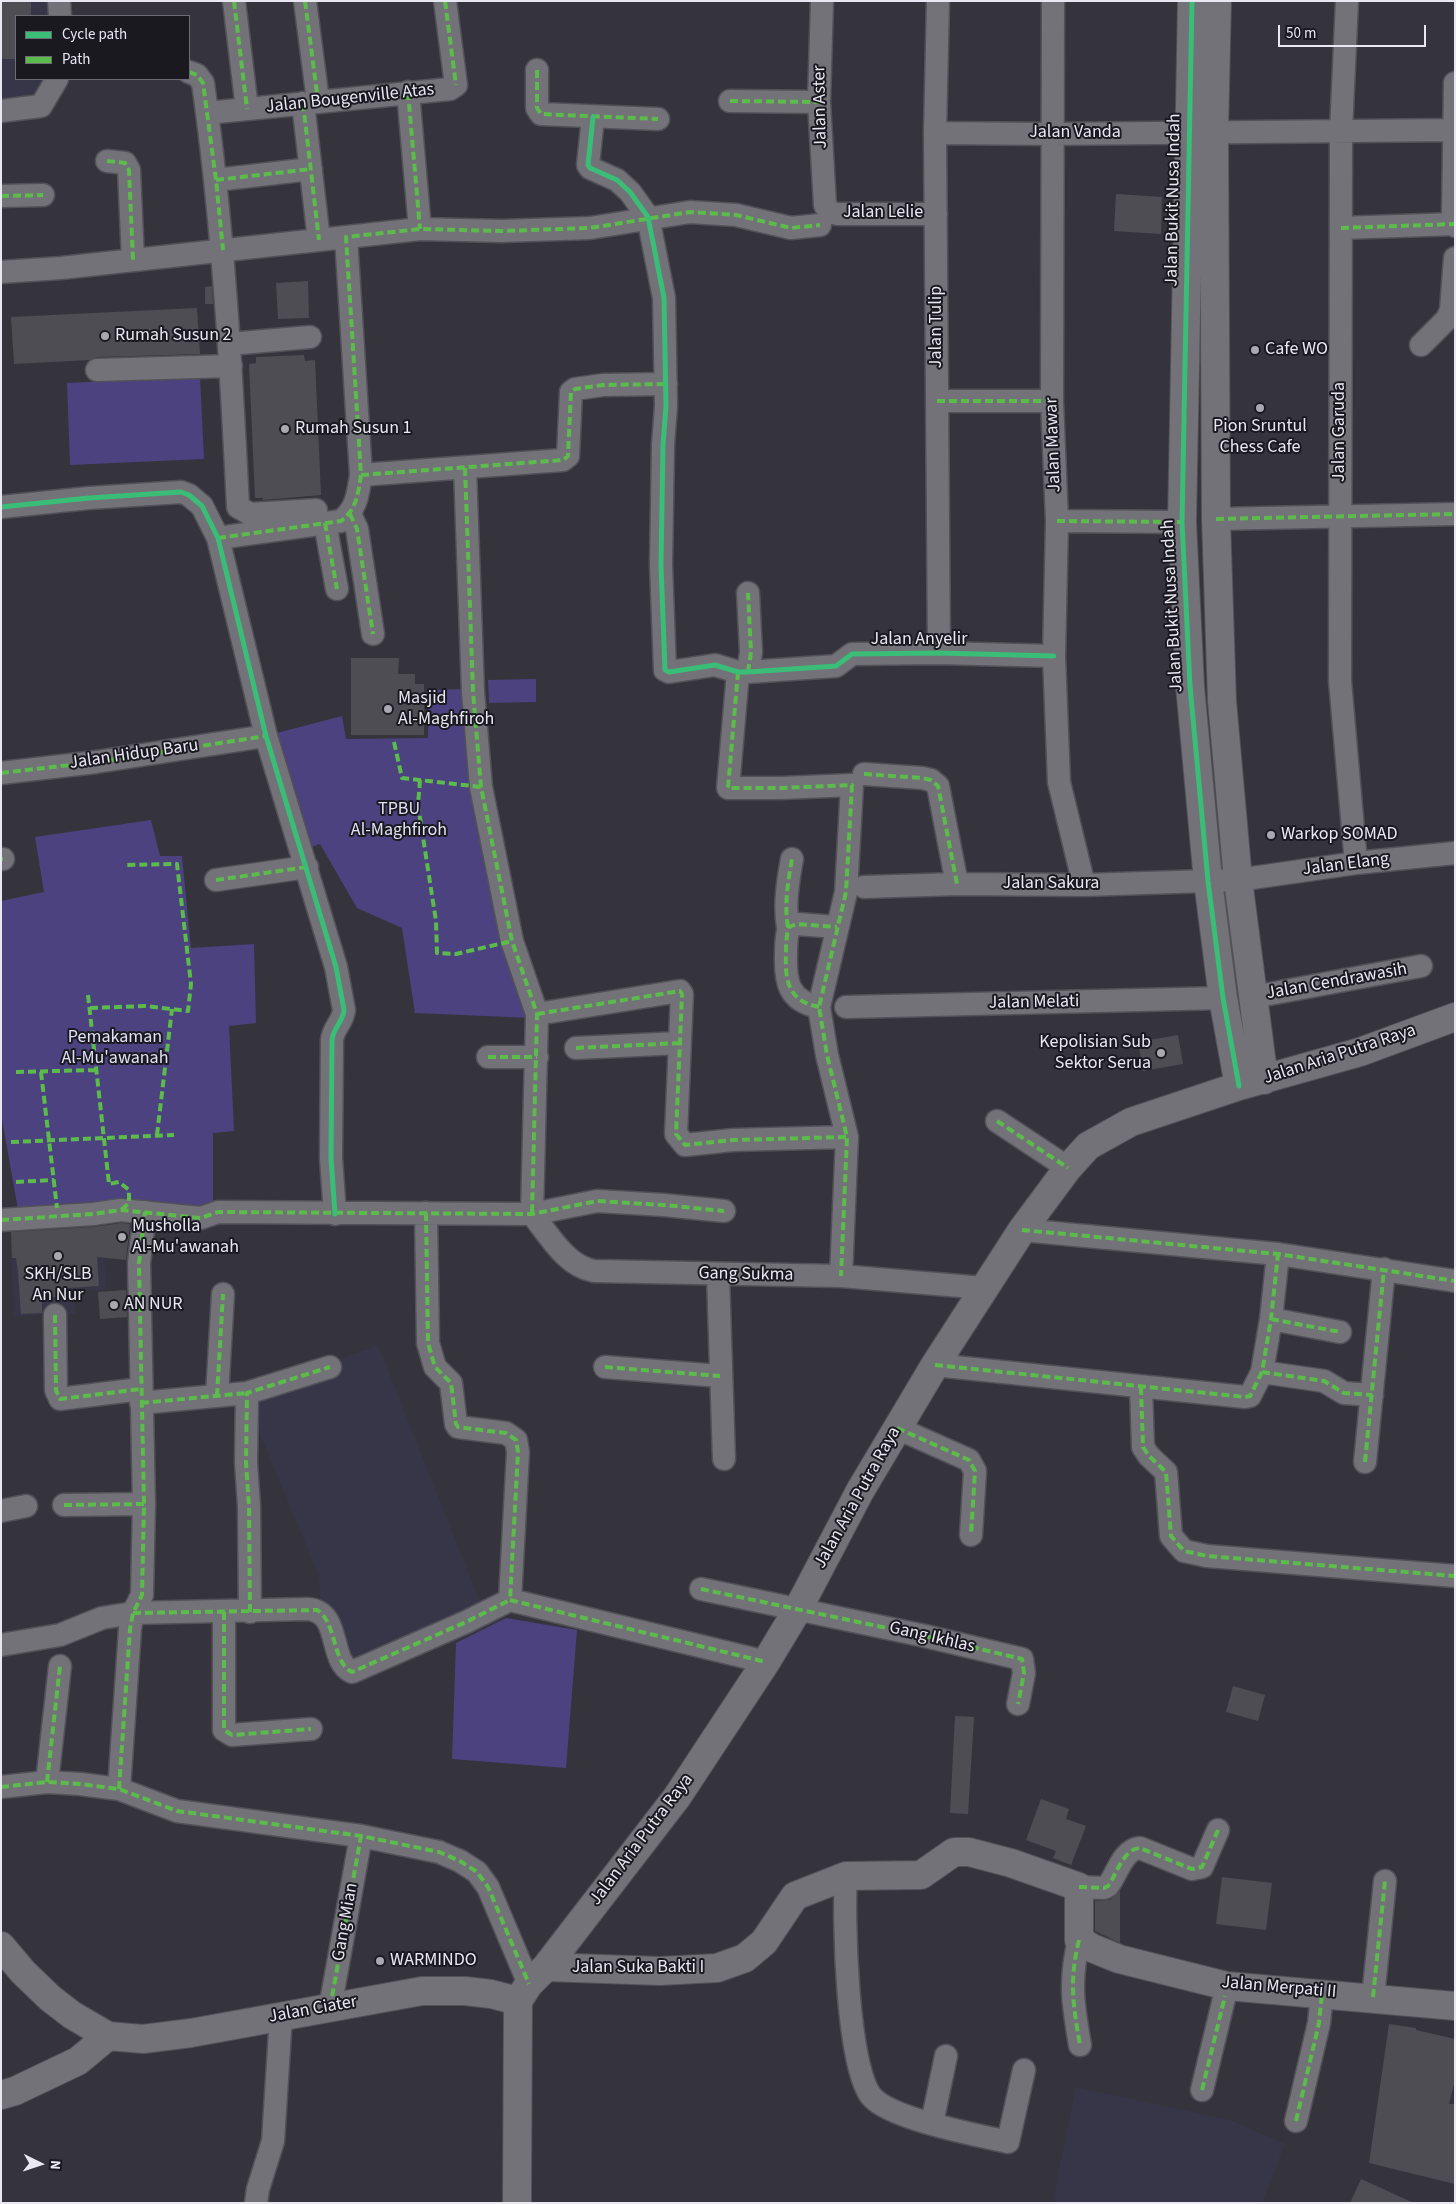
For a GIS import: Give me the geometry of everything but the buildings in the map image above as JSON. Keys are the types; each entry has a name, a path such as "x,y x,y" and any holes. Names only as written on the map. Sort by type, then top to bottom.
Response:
{"street":[{"path":"59,1 60,15"},
{"path":"234,1 247,109"},
{"path":"305,1 311,169 319,240"},
{"name":"Jalan Bougenville Atas","path":"207,113 450,89 456,85 445,1"},
{"name":"Jalan Aster","path":"822,1 819,102 825,218"},
{"name":"Jalan Tulip","path":"938,1 935,133 939,652"},
{"name":"Jalan Mawar","path":"1053,1 1052,401 1057,521 1054,656 1059,782 1084,885"},
{"name":"Jalan Bukit Nusa Indah","path":"1192,1 1202,132 1222,701 1238,880 1253,997 1252,1083"},
{"name":"Jalan Bukit Nusa Indah","path":"1217,1 1202,132 1182,522 1190,686 1208,881 1223,998 1252,1083"},
{"name":"Jalan Garuda","path":"1346,1 1341,131 1340,680 1356,863"},
{"path":"537,70 538,112 546,115 658,119"},
{"path":"190,72 197,75 203,83 223,250 238,507 250,514 320,517 341,521 350,514 357,501 361,475 346,237"},
{"path":"1,111 41,106 56,80"},
{"path":"1341,228 1455,225 1453,215 1453,130 1455,83"},
{"path":"408,92 420,229"},
{"path":"730,101 819,102"},
{"path":"361,475 563,460 568,456 570,397 571,392 575,389 603,385 666,384 664,298 648,218 630,192 617,180 590,168 588,165 593,117"},
{"name":"Jalan Vanda","path":"935,133 1052,134 1453,130"},
{"path":"107,161 125,163 129,170 133,260"},
{"path":"216,180 311,169"},
{"path":"1,196 43,196"},
{"name":"Jalan Lelie","path":"1,272 133,260 420,229 590,228 690,212 736,215 792,228 837,214 936,214"},
{"path":"1421,345 1447,320 1450,310 1455,258"},
{"path":"229,344 310,337"},
{"path":"98,370 231,366"},
{"name":"Jalan Anyelir","path":"666,384 661,565 665,670 669,672 716,665 743,672 836,666 852,654 939,652 1054,656"},
{"path":"937,400 1052,401"},
{"path":"465,468 473,692 482,787 512,940 538,1014 532,1214"},
{"path":"1,507 107,496 180,492 190,495 202,506 218,538 266,736 336,967 344,1010 344,1017 335,1029 332,1040 331,1158 335,1214"},
{"path":"350,514 357,529 373,634"},
{"path":"1216,519 1455,514"},
{"path":"218,538 320,517"},
{"path":"320,517 338,588"},
{"path":"1057,521 1182,522"},
{"path":"748,593 751,652 743,672 728,788 852,785 846,892 819,1007 847,1137 841,1276"},
{"name":"Jalan Hidup Baru","path":"1,773 96,762 266,736"},
{"path":"864,774 922,778 931,780 938,786 957,884"},
{"name":"Jalan Elang","path":"1238,880 1356,863 1455,853"},
{"path":"792,859 787,892 786,974 790,989 802,1001 819,1007"},
{"path":"216,880 306,867"},
{"name":"Jalan Sakura","path":"864,887 957,884 1084,885 1238,880"},
{"path":"788,928 798,924 837,927"},
{"name":"Jalan Cendrawasih","path":"1253,997 1421,966"},
{"path":"538,1014 676,990 682,994 676,1134 685,1145 733,1140 847,1137"},
{"name":"Jalan Melati","path":"846,1007 1223,998"},
{"name":"Jalan Aria Putra Raya","path":"531,1984 677,1797 766,1662 798,1609 860,1491 934,1365 1022,1230 1068,1168 1088,1146 1131,1122 1252,1083 1360,1052 1455,1017"},
{"path":"576,1048 680,1042"},
{"path":"488,1056 537,1057"},
{"path":"997,1121 1068,1168"},
{"path":"1,1220 93,1214 122,1210 201,1218 218,1212 532,1214 597,1201 724,1211"},
{"path":"118,1789 133,1613 142,1596 144,1504 139,1263 145,1212"},
{"path":"426,1213 428,1343 435,1368 451,1383 456,1424 458,1427 506,1433 516,1440 518,1452 510,1600"},
{"name":"Gang Sukma","path":"532,1214 572,1263 582,1269 594,1271 841,1276 984,1288"},
{"path":"1022,1230 1278,1254 1455,1281"},
{"path":"934,1365 1242,1398 1250,1396 1262,1372 1271,1319 1278,1254"},
{"path":"1366,1462 1384,1269"},
{"path":"718,1275 724,1459"},
{"path":"217,1396 224,1294"},
{"path":"55,1315 56,1390 60,1399 217,1396 247,1393 330,1367"},
{"path":"1271,1319 1340,1332"},
{"path":"605,1367 720,1376"},
{"path":"1262,1372 1324,1380 1344,1393 1372,1395"},
{"path":"1141,1387 1143,1447 1149,1456 1166,1472 1171,1536 1184,1551 1207,1556 1455,1576"},
{"path":"247,1393 246,1463 249,1506 250,1612"},
{"path":"897,1428 969,1460 975,1471 971,1535"},
{"path":"64,1505 144,1504"},
{"path":"1,1511 26,1506"},
{"path":"701,1590 798,1609"},
{"path":"1,1645 60,1634 102,1618 133,1613 317,1610 326,1617 344,1667 352,1672 466,1622 510,1600 766,1662"},
{"name":"Gang Ikhlas","path":"798,1609 926,1636 1022,1659 1024,1673 1018,1704"},
{"path":"224,1612 224,1730 232,1735 311,1729"},
{"path":"47,1782 60,1666"},
{"path":"1,1787 47,1782 118,1789 176,1811 361,1836 439,1852 460,1861 477,1872 488,1886 531,1984 517,2203"},
{"path":"1080,2045 1072,2001 1073,1966 1079,1940 1079,1887 1104,1888 1108,1886 1127,1853 1133,1849 1140,1848 1192,1869 1202,1867 1218,1830"},
{"name":"Gang Mian","path":"330,2008 361,1836"},
{"name":"Jalan Suka Bakti I","path":"531,1984 660,1971 717,1968 745,1958 764,1942 796,1896 846,1876 921,1875 954,1852 969,1852 1011,1863 1079,1887"},
{"path":"846,1876 847,1975 862,2081 872,2097 884,2107 1006,2150 1024,2070"},
{"path":"1373,1997 1384,1881"},
{"name":"Jalan Merpati II","path":"1079,1940 1092,1948 1119,1959 1227,1986 1373,1997 1455,2006"},
{"path":"1,1946 23,1972 50,1998 72,2015 108,2036 78,2061 15,2091 1,2095"},
{"name":"Jalan Ciater","path":"108,2036 142,2039 191,2033 422,1990 465,1990 491,1994 531,1984"},
{"path":"1202,2090 1227,1986"},
{"path":"1296,2121 1319,2023 1322,1993"},
{"path":"256,2203 258,2189 273,2141 281,2016"},
{"path":"932,2123 946,2056"}],"shaded area":[{"path":"1,1 51,1 52,15 15,15 15,80 48,80 32,98 1,99"},
{"name":"SKH/SLB An Nur","path":"102,1217 106,1290 74,1292 75,1314 14,1316 10,1222"},
{"path":"378,1345 485,1614 346,1671 320,1604 319,1576 244,1395"},
{"path":"1076,2087 1230,2120 1285,2144 1262,2203 1059,2203 1053,2200"}],"green space":[{"path":"200,377 204,459 70,465 67,383"},
{"path":"536,679 536,702 489,703 488,680"},
{"name":"TPBU Al-Maghfiroh","path":"465,689 531,1018 415,1013 402,928 357,908 320,844 306,849 273,734 342,716 346,739 428,738 429,690"},
{"name":"Pemakaman Al-Mu'awanah","path":"151,820 160,856 182,856 191,948 254,944 256,1023 229,1026 234,1131 213,1133 213,1211 19,1215 1,1114 1,901 44,892 35,837"},
{"path":"506,1618 577,1630 566,1768 452,1759 456,1643"}],"marked path":[{"path":"234,1 247,109"},
{"path":"305,1 318,101"},
{"path":"445,1 456,85"},
{"path":"537,70 537,108 541,114 658,119"},
{"path":"190,72 197,75 203,83 223,250"},
{"path":"408,92 420,229"},
{"path":"730,101 819,102"},
{"path":"303,103 319,240"},
{"path":"107,161 125,163 129,170 133,260"},
{"path":"216,180 311,169"},
{"path":"1,196 43,195"},
{"path":"218,538 341,521 354,506 361,475 346,237 420,229 502,231 590,228 690,212 736,215 791,228 820,225"},
{"path":"1341,228 1455,224"},
{"path":"361,475 563,460 568,456 571,392 575,389 603,385 666,384"},
{"path":"937,401 1052,401"},
{"path":"465,468 473,692 481,787 512,941 537,1014 532,1214"},
{"path":"350,514 357,529 373,634"},
{"path":"1216,519 1455,514"},
{"path":"1057,521 1182,522"},
{"path":"325,523 337,589"},
{"path":"748,593 751,652 748,672"},
{"path":"738,672 728,788 852,785 846,892 819,1007 827,1055 847,1137 841,1276"},
{"path":"1,773 96,762 266,736"},
{"path":"394,742 402,778 481,787"},
{"path":"864,774 922,778 931,780 938,786 957,884"},
{"path":"420,780 418,805 436,921 437,953 456,954 512,941"},
{"path":"788,927 786,902 792,859"},
{"path":"90,1008 145,1006 188,1011 191,984 177,864 127,865"},
{"path":"216,880 307,867"},
{"path":"819,1007 801,1000 790,988 786,973 786,940 788,930 789,927 797,924 837,927"},
{"path":"537,1014 680,991 682,994 676,1134 685,1145 733,1140 847,1137"},
{"path":"88,995 109,1184 119,1182 129,1190 129,1203 121,1210"},
{"path":"157,1135 172,1009"},
{"path":"576,1048 680,1043"},
{"path":"488,1057 537,1057"},
{"path":"16,1072 97,1070"},
{"path":"41,1072 57,1208"},
{"path":"997,1121 1068,1168"},
{"path":"11,1142 174,1135"},
{"path":"16,1182 54,1180"},
{"path":"1,1220 93,1214 121,1210 201,1218 218,1212 532,1214 597,1201 724,1211"},
{"path":"119,1789 130,1629 133,1613 142,1595 144,1504 139,1263 145,1212"},
{"path":"426,1213 428,1343 435,1367 451,1383 456,1424 458,1427 506,1433 516,1440 518,1452 510,1600"},
{"path":"1022,1230 1278,1254 1455,1281"},
{"path":"935,1365 1250,1396 1262,1372 1271,1319 1278,1254"},
{"path":"1365,1462 1384,1269"},
{"path":"217,1396 223,1294"},
{"path":"55,1315 56,1390 60,1399 141,1389"},
{"path":"1271,1319 1340,1332"},
{"path":"250,1612 249,1506 246,1463 247,1393 330,1367"},
{"path":"605,1367 720,1376"},
{"path":"1262,1372 1324,1381 1344,1393 1372,1395"},
{"path":"1141,1387 1143,1447 1149,1456 1166,1472 1171,1536 1184,1551 1207,1556 1455,1576"},
{"path":"141,1403 247,1393"},
{"path":"897,1428 969,1460 975,1471 971,1535"},
{"path":"64,1505 144,1504"},
{"path":"701,1589 925,1636 1022,1659 1024,1673 1018,1704"},
{"path":"510,1600 766,1662"},
{"path":"133,1613 317,1610 328,1623 341,1660 352,1672 466,1622 510,1600"},
{"path":"224,1612 224,1730 232,1735 311,1729"},
{"path":"47,1782 60,1666"},
{"path":"1,1787 47,1782 119,1789 177,1811 361,1836 439,1852 460,1861 477,1872 488,1887 529,1984"},
{"path":"1079,1887 1104,1888 1108,1886 1125,1857 1134,1849 1140,1848 1192,1869 1202,1867 1218,1830"},
{"path":"330,2008 361,1836"},
{"path":"1373,1997 1385,1881"},
{"path":"1079,1940 1074,1968 1073,1993 1080,2045"},
{"path":"1296,2121 1319,2023 1322,1993"},
{"path":"1202,2090 1225,1996"}],"cycle path":[{"path":"1192,1 1182,522 1190,686 1208,881 1223,998 1239,1086"},
{"path":"593,117 588,165 590,168 617,180 630,192 648,217 664,298 666,406 663,445 661,565 665,670 669,672 715,665 738,672 748,672 836,666 852,654 939,653 1054,656"},
{"path":"1,507 89,498 181,492 189,495 202,506 218,538 266,736 336,967 344,1010 332,1040 331,1158 335,1214"}],"place":[{"name":"Rumah Susun 2","path":"105,336"},
{"name":"Cafe WO","path":"1255,350"},
{"name":"Pion Sruntul Chess Cafe","path":"1260,408"},
{"name":"Rumah Susun 1","path":"285,429"},
{"name":"Masjid Al-Maghfiroh","path":"388,709"},
{"name":"Warkop SOMAD","path":"1271,835"},
{"name":"Kepolisian Sub Sektor Serua","path":"1161,1053"},
{"name":"Musholla Al-Mu'awanah","path":"122,1237"},
{"name":"SKH/SLB An Nur","path":"58,1256"},
{"name":"AN NUR","path":"114,1305"},
{"name":"WARMINDO","path":"380,1961"}]}
